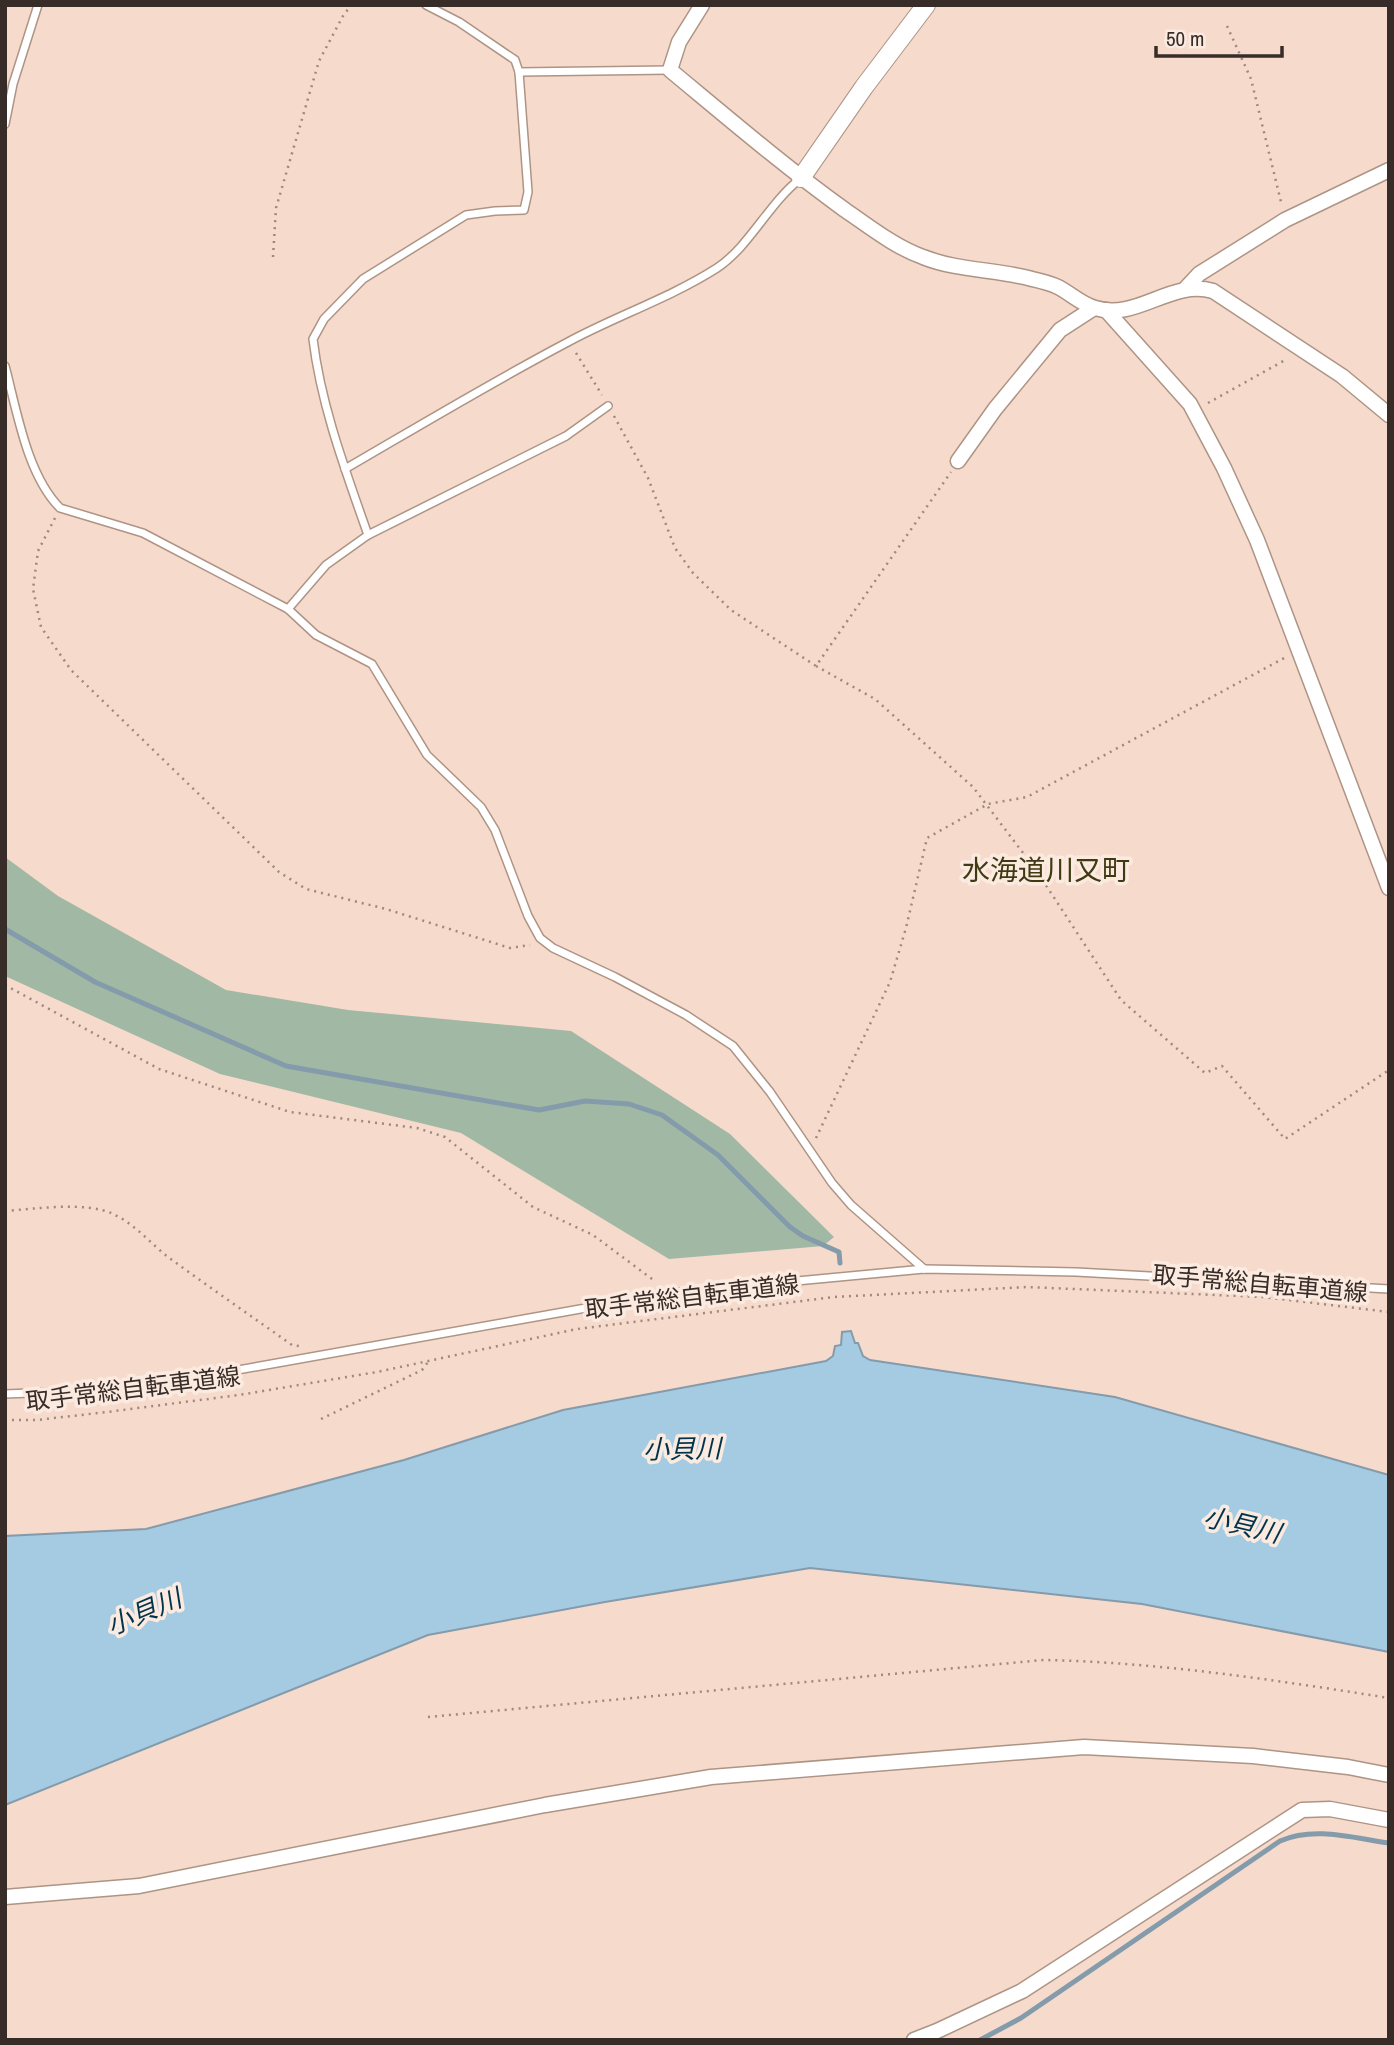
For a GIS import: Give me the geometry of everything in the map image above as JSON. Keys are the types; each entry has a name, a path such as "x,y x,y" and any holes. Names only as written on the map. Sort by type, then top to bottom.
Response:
{"street":[{"path":"702,5 679,42 670,70 801,178 883,237 922,257 961,268 1030,278 1056,286 1100,309 1155,363 1194,411 1224,468 1256,540 1389,888"},
{"path":"801,178 864,87 926,5"},
{"path":"1186,288 1199,274 1285,220 1389,170"},
{"path":"958,461 995,409 1060,330 1100,309 1142,305 1186,288 1199,287 1213,291 1342,376 1389,415"},
{"path":"5,1897 139,1885 545,1805 724,1776 1084,1747 1253,1756 1348,1767 1389,1775"},
{"path":"914,2040 1022,1991 1302,1810 1330,1809 1389,1820"}],"lane":[{"path":"5,124 13,84 38,5"},
{"path":"368,536 345,469 321,384 313,339 324,319 363,279 466,215 524,210 528,192 519,72 515,60 459,22 426,5"},
{"path":"519,72 670,70"},
{"path":"345,469 569,341 719,267 788,188 801,178"},
{"path":"5,366 32,463 51,499 60,508 143,533 288,609 316,635 372,664 427,755 481,807 495,830 527,916 540,938 686,1015 733,1046 770,1092 832,1183 851,1205 924,1269"},
{"path":"288,609 326,565 368,536 566,436 608,407"},
{"path":"5,1394 131,1389 670,1293 924,1269 1076,1272 1389,1289"}],"path":[{"path":"273,257 276,208 319,61 344,13 352,5"},
{"path":"1227,26 1251,79 1285,220"},
{"path":"569,341 648,478 675,548 693,573 731,610 816,666 875,699 926,743 988,804 1121,1000 1205,1073 1222,1066 1285,1139 1389,1069"},
{"path":"1194,411 1302,350"},
{"path":"816,666 958,461"},
{"path":"60,508 38,551 33,589 41,627 71,670 279,872 306,889 386,909 510,948 547,943"},
{"path":"810,1150 890,982 927,838 988,804 1027,797 1298,650"},
{"path":"5,985 159,1069 290,1112 417,1128 445,1137 534,1207 593,1235 670,1293"},
{"path":"5,1211 82,1208 111,1213 292,1345 303,1347"},
{"name":"取手常総自転車道線","path":"5,1420 37,1420 95,1414 239,1395 377,1372 577,1329 834,1297 1027,1287 1263,1297 1389,1312"},
{"path":"321,1419 422,1370 429,1360"},
{"path":"428,1717 1043,1660 1102,1662 1294,1683 1389,1698"}],"green space":[{"path":"5,857 58,896 226,990 348,1010 571,1031 730,1134 834,1237 823,1246 669,1259 461,1133 220,1074 5,976"}],"water":[{"name":"小貝川","path":"851,1331 863,1356 870,1360 1115,1397 1389,1475 1389,1652 1142,1604 810,1568 428,1635 5,1805 5,1536 146,1529 404,1460 563,1410 826,1361 833,1356 835,1346 841,1345 842,1332"}],"waterway":[{"path":"5,929 95,982 286,1066 539,1110 585,1101 629,1104 662,1115 718,1155 790,1227 803,1236 839,1252 840,1263"},
{"path":"980,2040 1021,2018 1280,1841 1306,1834 1320,1834 1389,1843"}],"district":[{"name":"水海道川又町","path":"1046,870"}]}
